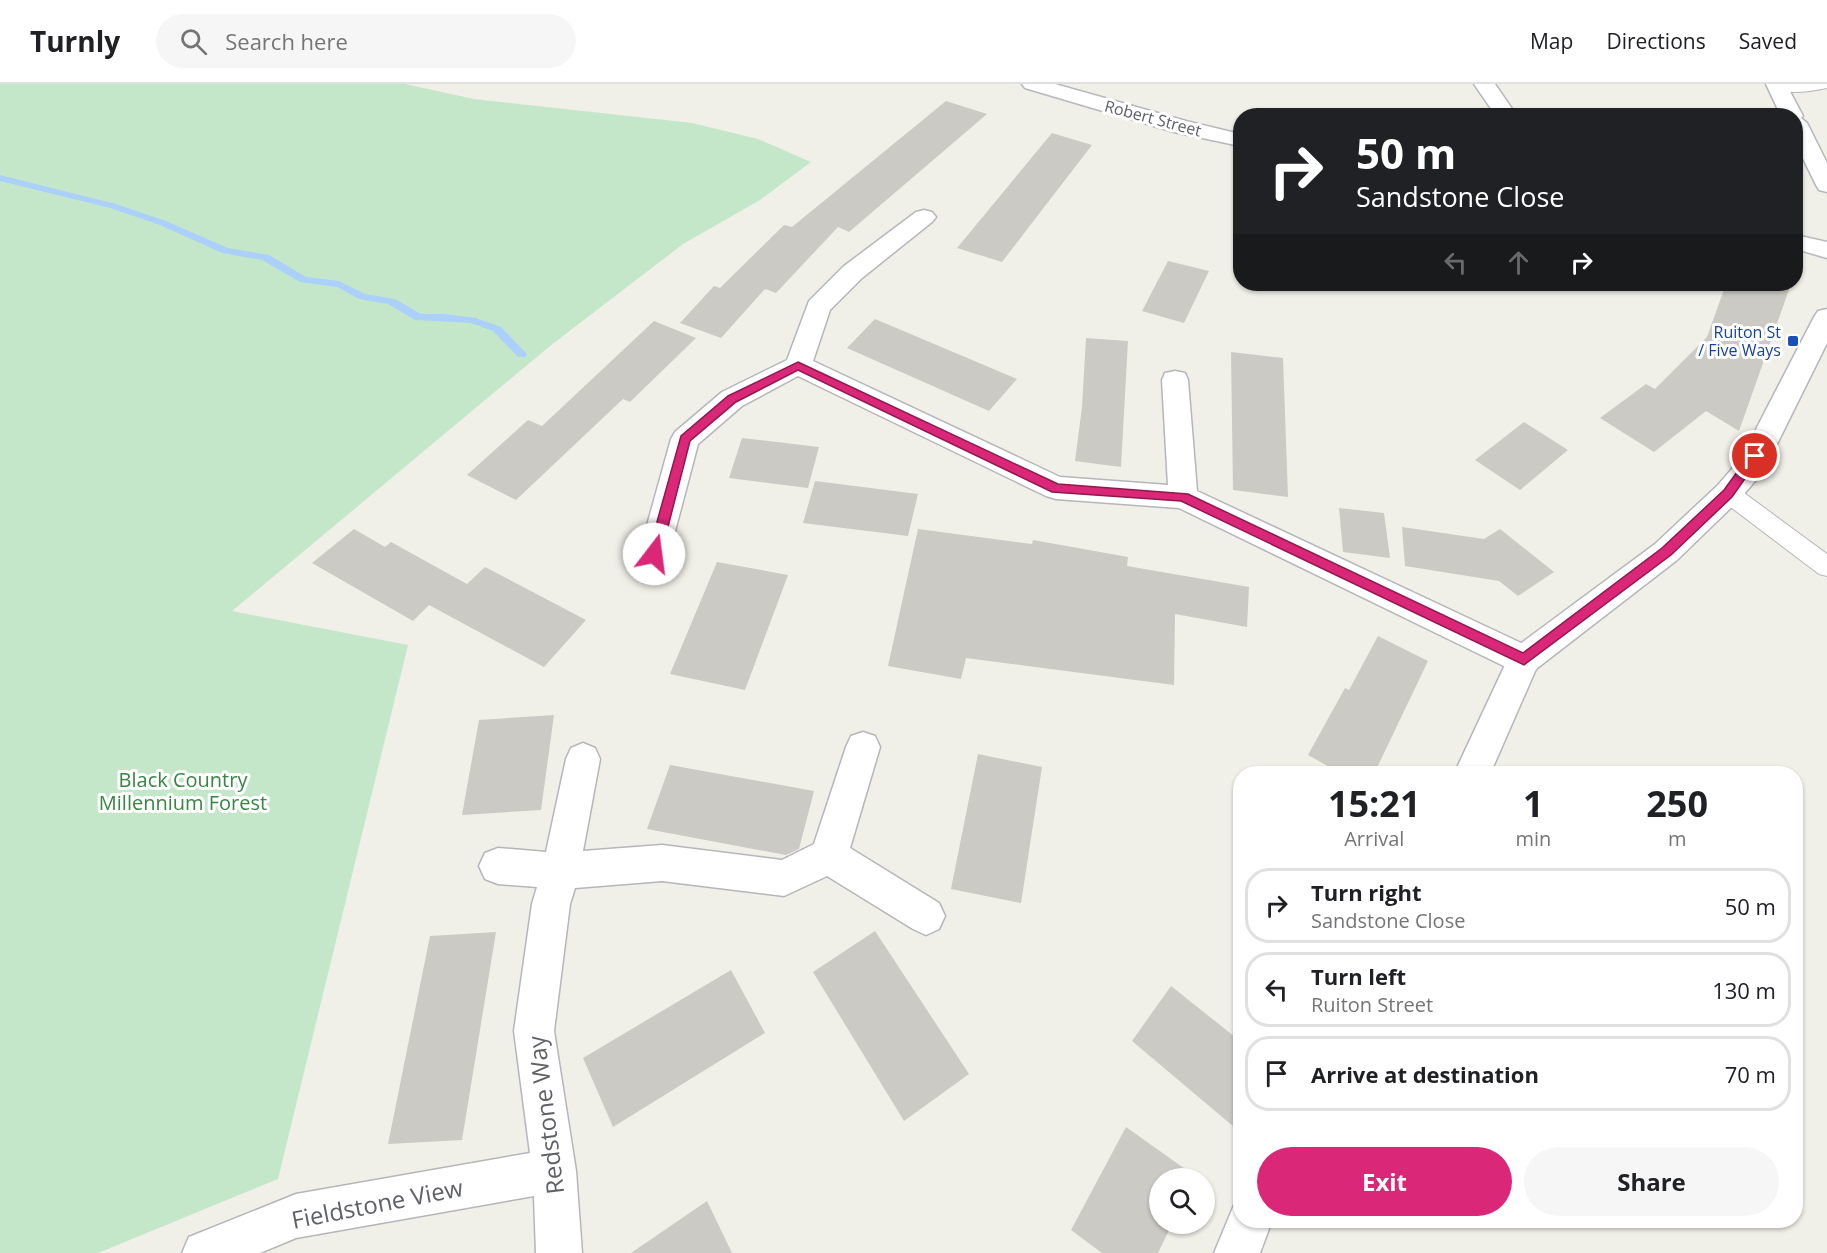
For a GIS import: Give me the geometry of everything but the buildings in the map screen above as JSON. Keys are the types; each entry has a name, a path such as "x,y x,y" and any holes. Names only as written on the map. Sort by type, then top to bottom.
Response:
{"street":[{"name":"Robert Street","path":"1032,84 1182,127 1233,138"},
{"path":"1484,84 1501,108"},
{"path":"1776,85 1788,108"},
{"path":"1803,137 1827,184"},
{"path":"654,554 685,439 732,399 798,365 818,307 853,272 924,217"},
{"path":"1803,244 1827,250"},
{"path":"1476,766 1524,660 1666,552 1728,493 1747,471 1819,346 1827,317"},
{"path":"798,365 1056,488 1183,497 1524,660"},
{"path":"1175,380 1183,497"},
{"path":"498,866 561,871 662,863 784,878 829,856 863,747"},
{"name":"Redstone Way","path":"559,1253 554,1171 534,1031 551,904 561,871 583,759"},
{"path":"829,856 926,916"},
{"name":"Fieldstone View","path":"205,1253 296,1215 554,1171"},
{"path":"1237,1253 1247,1228"}],"lane":[{"path":"1776,85 1805,87 1825,84"},
{"path":"1728,493 1827,567"}],"green space":[{"name":"Black Country Millennium Forest","path":"0,84 405,84 474,99 692,123 758,139 811,162 760,200 683,244 550,346 232,611 408,645 278,1179 98,1253 0,1253"}],"waterway":[{"path":"0,178 113,206 163,223 226,251 265,257 304,280 339,284 363,297 391,301 419,318 444,317 472,320 497,329 522,354"}],"place":[{"name":"Ruiton St / Five Ways","path":"1793,341"}],"route":[{"path":"654,554 685,439 732,399 798,365 1056,488 1183,497 1524,660 1666,552 1728,493 1747,471 1755,456"}]}
